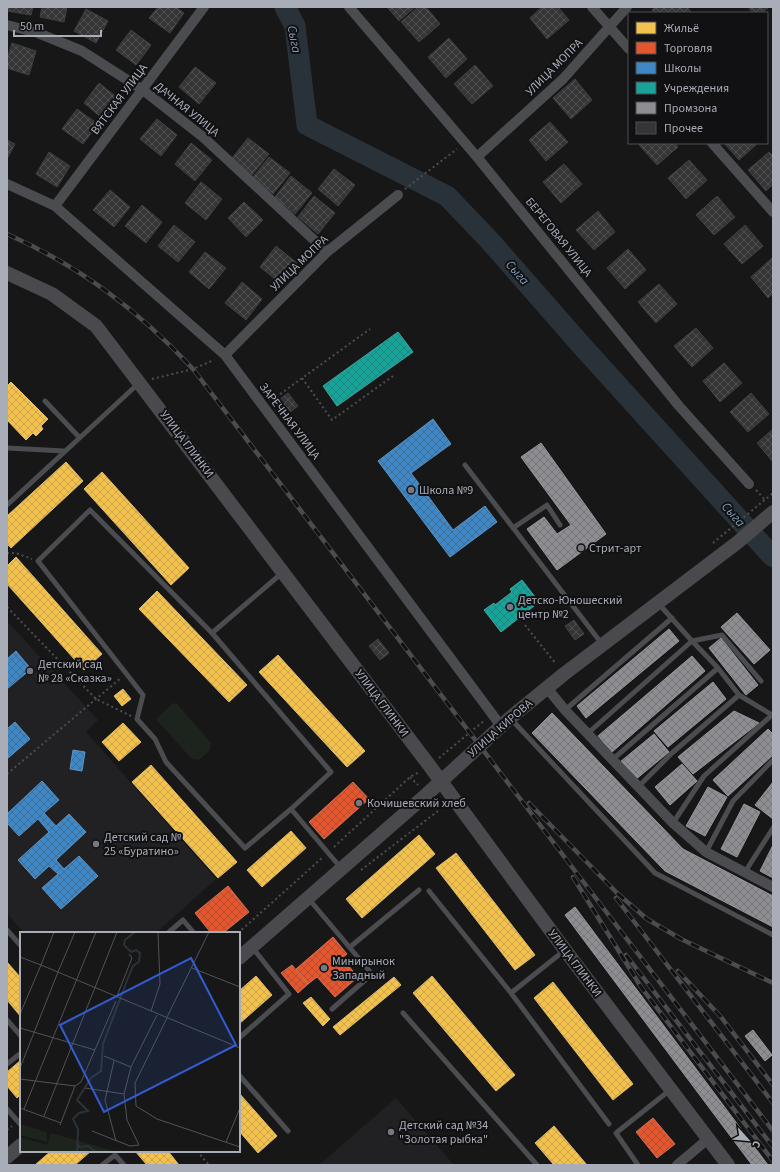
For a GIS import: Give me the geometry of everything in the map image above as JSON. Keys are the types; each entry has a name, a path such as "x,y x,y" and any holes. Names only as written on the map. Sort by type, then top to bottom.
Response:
{"main road":[{"name":"УЛИЦА ГЛИНКИ","path":"7,273 52,294 96,326 140,382 441,781 565,950 728,1165"},
{"name":"УЛИЦА КИРОВА","path":"240,957 506,722 564,674 738,542 773,512"},
{"path":"7,1157 20,1146"}],"street":[{"name":"ВЯТСКАЯ УЛИЦА","path":"55,206 204,7"},
{"name":"БЕРЕГОВАЯ УЛИЦА","path":"349,7 464,144 477,157 679,406 750,484"},
{"path":"592,7 628,48"},
{"name":"УЛИЦА МОПРА","path":"477,157 563,79 628,7"},
{"name":"ДАЧНАЯ УЛИЦА","path":"7,25 38,32 82,50 143,90 203,137 327,252"},
{"path":"713,144 773,212"},
{"name":"ЗАРЕЧНАЯ УЛИЦА","path":"7,184 55,206 225,356 506,722"},
{"name":"УЛИЦА МОПРА","path":"225,356 327,252 398,195"},
{"path":"547,688 587,734 673,823 706,852 773,887"},
{"path":"677,1165 708,1139"}],"lane":[{"path":"7,504 140,382"},
{"path":"45,401 79,437"},
{"path":"7,448 64,451"},
{"path":"465,465 602,645"},
{"path":"513,528 547,505 560,525"},
{"path":"90,510 212,633 331,772 291,809 245,848 166,762 155,739 137,719 143,695 38,561 90,510"},
{"path":"212,633 283,572"},
{"path":"658,602 718,668 739,696 772,715 704,776 673,823"},
{"path":"565,710 672,618"},
{"path":"587,734 692,640 722,635 761,681"},
{"path":"612,760 718,668"},
{"path":"638,787 672,753 739,696"},
{"path":"506,722 655,873 773,935"},
{"path":"706,852 733,800 773,760"},
{"path":"291,809 342,868"},
{"path":"745,872 773,828"},
{"path":"350,947 419,890"},
{"path":"429,891 511,993 609,1124"},
{"path":"308,898 372,974 332,1009"},
{"path":"169,932 183,920 193,932"},
{"path":"7,930 20,945"},
{"path":"240,1037 290,994 252,947"},
{"path":"511,993 565,950"},
{"path":"403,1013 537,1165"},
{"path":"7,1020 20,1035"},
{"path":"7,1064 20,1054"},
{"path":"240,1076 288,1131"},
{"path":"638,1165 616,1133 671,1089"},
{"path":"7,1109 20,1124"},
{"path":"102,1165 115,1155 124,1165"}],"path":[{"path":"407,188 434,165 464,144"},
{"path":"263,407 370,329"},
{"path":"140,382 193,369 225,356"},
{"path":"302,378 332,420 393,376"},
{"path":"723,536 773,493"},
{"path":"7,553 16,553 38,561"},
{"path":"7,606 96,699 137,719"},
{"path":"525,625 564,674"},
{"path":"7,774 127,673"},
{"path":"410,777 421,788"},
{"path":"431,801 438,811"},
{"path":"198,1152 209,1165"}],"shaded area":[{"name":"Детский сад № 25 «Буратино»","path":"7,621 98,720 86,732 216,879 157,932 23,932 7,914"},
{"path":"173,703 177,704 211,743 210,750 199,760 192,759 156,719"},
{"name":"Детский сад №34 \"Золотая рыбка\"","path":"396,1098 454,1165 319,1165"}],"building: Жильё":[{"path":"11,382 48,419 41,426 43,429 36,436 33,433 26,440 7,420 7,386"},
{"path":"66,462 83,481 11,548 7,544 7,516"},
{"path":"102,472 189,568 171,585 84,489"},
{"path":"16,557 102,654 84,670 7,584 7,566"},
{"path":"157,591 247,685 229,702 139,609"},
{"path":"278,655 365,751 347,767 259,672"},
{"path":"123,689 131,699 122,706 114,696"},
{"path":"123,723 141,742 119,761 102,742"},
{"path":"151,765 237,862 218,878 132,782"},
{"path":"291,831 306,848 262,887 247,870"},
{"path":"419,835 435,854 362,918 346,899"},
{"path":"456,853 535,955 515,970 436,868"},
{"path":"7,962 20,977 20,1016 7,1000"},
{"path":"256,976 272,995 240,1023 240,990"},
{"path":"432,976 515,1075 496,1091 413,993"},
{"path":"394,977 401,985 340,1035 333,1027"},
{"path":"553,982 633,1084 613,1100 534,998"},
{"path":"311,997 330,1019 323,1026 303,1003"},
{"path":"20,1061 20,1095 17,1098 7,1086 7,1072"},
{"path":"240,1094 277,1136 258,1153 240,1132"},
{"path":"554,1126 587,1165 554,1165 535,1143"},
{"path":"50,1152 90,1152 75,1165 35,1165"},
{"path":"136,1152 169,1152 179,1165 147,1165"}],"building: Торговля":[{"path":"353,782 369,799 324,839 309,822"},
{"path":"228,886 249,912 224,932 210,932 195,913"},
{"name":"Минирынок Западный","path":"333,937 347,954 342,958 358,977 335,997 317,977 308,984 296,969"},
{"path":"292,965 308,984 298,993 281,973"},
{"path":"653,1118 675,1144 657,1158 636,1132"}],"building: Школы":[{"name":"Школа №9","path":"433,419 451,444 411,473 453,530 485,506 497,522 450,557 378,461"},
{"path":"16,651 31,669 7,689 7,659"},
{"path":"15,722 30,739 7,759 7,729"},
{"path":"73,750 85,752 82,771 70,769"},
{"path":"42,781 59,800 44,813 56,826 69,814 86,832 56,860 64,869 79,856 98,876 61,909 42,888 58,874 49,866 35,879 18,860 49,832 38,819 19,836 7,823 7,814"}],"building: Учреждения":[{"path":"398,332 413,352 337,406 323,386"},
{"name":"Детско-Юношеский центр №2","path":"522,580 539,602 501,632 484,610 494,603 495,605 512,592 510,589"}],"building: Промзона":[{"path":"541,443 606,534 557,570 527,529 544,517 557,534 571,525 521,457"},
{"path":"737,613 770,650 754,664 721,627"},
{"path":"669,629 679,641 586,718 577,706"},
{"path":"721,638 758,685 746,695 709,648"},
{"path":"692,656 705,671 612,752 598,736"},
{"path":"713,682 726,699 668,747 654,731"},
{"path":"734,711 759,723 693,774 678,757"},
{"path":"552,713 683,849 773,896 773,927 665,871 532,733"},
{"path":"768,729 773,734 773,755 728,796 713,780"},
{"path":"654,734 669,752 635,780 620,762"},
{"path":"682,764 697,781 670,805 655,787"},
{"path":"773,782 773,819 755,805"},
{"path":"708,787 727,797 705,836 686,826"},
{"path":"744,804 760,812 737,857 721,849"},
{"path":"773,845 773,878 760,871"},
{"path":"575,907 768,1165 752,1165 565,915"},
{"path":"753,1030 772,1055 765,1061 745,1036"}],"building: Прочее":[{"path":"7,7 33,7 31,15 7,11"},
{"path":"42,7 67,7 64,22 40,17"},
{"path":"158,7 176,7 184,13 170,33 149,18"},
{"path":"387,7 415,7 399,21"},
{"path":"418,7 426,7 440,24 419,42 401,22"},
{"path":"542,7 558,7 569,20 547,39 530,18"},
{"path":"655,7 687,7 691,12 654,12 652,10"},
{"path":"748,7 769,7 763,12 752,12"},
{"path":"86,9 108,21 96,43 74,31"},
{"path":"131,30 151,45 136,65 116,50"},
{"path":"449,38 467,59 446,78 428,57"},
{"path":"12,43 36,51 29,75 7,68 7,60"},
{"path":"475,65 493,86 472,104 454,84"},
{"path":"195,67 216,83 199,104 179,87"},
{"path":"575,79 592,100 571,119 553,98"},
{"path":"99,83 119,99 103,119 84,103"},
{"path":"77,109 98,124 83,144 62,129"},
{"path":"157,119 177,135 161,156 140,139"},
{"path":"550,122 568,142 546,161 529,140"},
{"path":"248,138 269,154 252,175 232,158"},
{"path":"7,140 15,144 7,159"},
{"path":"191,143 212,160 195,181 175,164"},
{"path":"676,144 678,147 657,165 639,145"},
{"path":"725,144 757,144 739,160"},
{"path":"49,152 70,166 57,187 36,174"},
{"path":"769,152 773,156 773,184 766,191 748,170"},
{"path":"269,157 290,173 273,194 253,177"},
{"path":"689,160 707,180 686,199 668,178"},
{"path":"564,164 582,184 561,203 543,182"},
{"path":"334,169 355,185 338,206 318,189"},
{"path":"291,176 312,193 295,214 275,197"},
{"path":"201,182 222,199 206,220 185,203"},
{"path":"110,190 130,207 114,227 93,210"},
{"path":"314,196 335,213 318,234 298,217"},
{"path":"717,196 735,217 714,235 696,215"},
{"path":"244,202 263,220 246,237 228,218"},
{"path":"142,205 162,222 146,243 125,226"},
{"path":"598,211 615,232 594,250 576,230"},
{"path":"174,225 195,242 178,262 158,246"},
{"path":"745,225 763,246 742,264 724,244"},
{"path":"276,246 297,263 280,283 260,267"},
{"path":"628,249 646,270 625,289 607,268"},
{"path":"205,252 226,268 209,289 189,272"},
{"path":"772,258 773,293 768,298 751,277"},
{"path":"242,282 262,299 246,320 225,303"},
{"path":"659,284 677,304 656,323 638,302"},
{"path":"696,328 713,348 692,367 674,346"},
{"path":"724,363 742,383 720,402 703,381"},
{"path":"288,393 298,406 289,413 279,400"},
{"path":"751,393 769,414 748,432 730,412"},
{"path":"773,429 773,462 757,443"},
{"path":"574,620 584,634 575,640 565,626"},
{"path":"378,639 389,653 380,660 369,646"}],"waterway":[{"name":"Сыга","path":"285,7 295,26 307,125 447,196 490,241 582,346 773,557"}],"railway":[{"path":"7,234 60,261 107,292 151,328 193,369 773,1131"},
{"path":"529,803 617,893 647,919 681,939 773,983"},
{"path":"573,877 641,987 773,1161"},
{"path":"616,898 773,1103"},
{"path":"626,955 773,1147"},
{"path":"678,971 721,1017 773,1085"}],"place":[{"name":"Школа №9","path":"411,490"},
{"name":"Стрит-арт","path":"581,548"},
{"name":"Детско-Юношеский центр №2","path":"510,607"},
{"name":"Детский сад № 28 «Сказка»","path":"30,671"},
{"name":"Кочишевский хлеб","path":"359,803"},
{"name":"Детский сад № 25 «Буратино»","path":"96,844"},
{"name":"Минирынок Западный","path":"324,968"},
{"name":"Детский сад №34 \"Золотая рыбка\"","path":"391,1132"}]}
